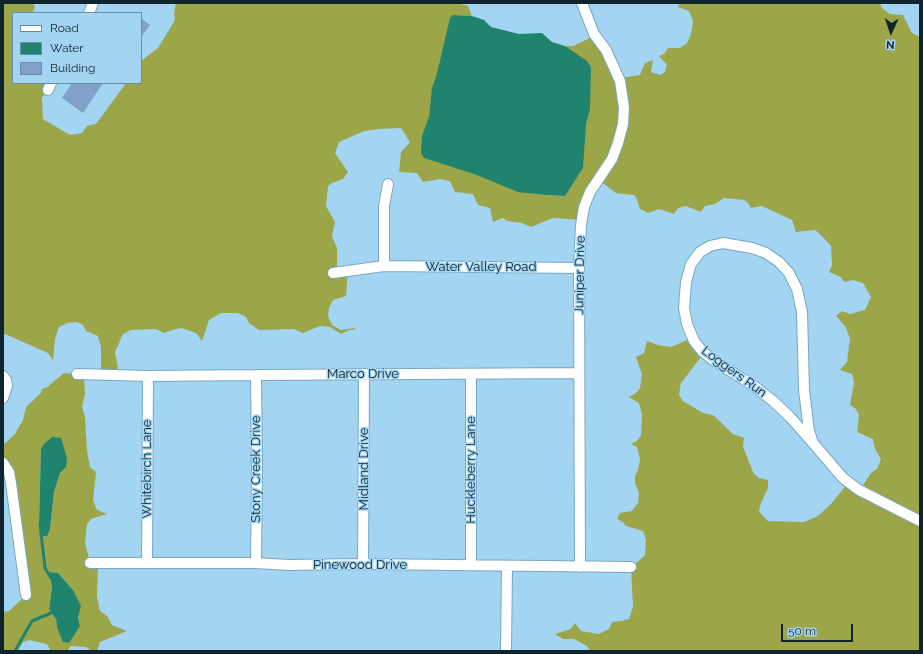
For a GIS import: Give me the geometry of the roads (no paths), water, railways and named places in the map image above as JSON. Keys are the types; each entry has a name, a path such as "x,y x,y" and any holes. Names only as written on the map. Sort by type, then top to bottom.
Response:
{"street":[{"name":"Juniper Drive","path":"580,567 579,268 581,225 584,207 590,192 614,154 623,124 624,108 620,81 606,50 594,34 582,3"},
{"path":"333,273 384,266 384,206 388,184"},
{"name":"Loggers Run","path":"813,443 809,431 804,390 802,312 797,289 789,273 779,262 752,248 723,243 710,246 700,252 691,264 686,282 684,308 687,324 694,341 702,351 713,360 754,386 790,416 813,443 843,478 859,490 920,521"},
{"name":"Water Valley Road","path":"384,266 579,268"},
{"name":"Marco Drive","path":"77,374 148,376 579,373"},
{"name":"Midland Drive","path":"364,374 364,564"},
{"name":"Huckleberry Lane","path":"470,565 471,374"},
{"name":"Stony Creek Drive","path":"256,375 256,563"},
{"path":"3,376 6,380 7,386 3,398"},
{"name":"Whitebirch Lane","path":"147,563 148,376"},
{"path":"3,462 9,472 11,482 26,595"},
{"name":"Pinewood Drive","path":"90,563 256,563 288,565 364,564 631,568"},
{"path":"506,651 507,567"}],"water":[{"path":"453,15 472,16 484,20 491,27 519,34 542,33 552,42 565,46 587,61 591,67 590,109 586,124 583,168 565,196 518,192 477,175 424,158 421,153 422,136 429,117 432,88 450,18"},
{"path":"52,437 61,438 67,458 66,467 60,473 54,492 50,529 47,536 42,536 39,523 41,449"},
{"path":"49,572 58,573 73,590 81,606 78,617 80,626 69,643 63,642 57,627 56,619 49,609 52,588"}],"waterway":[{"path":"40,524 45,568 51,578"},
{"path":"15,651 32,621 56,611"}]}
